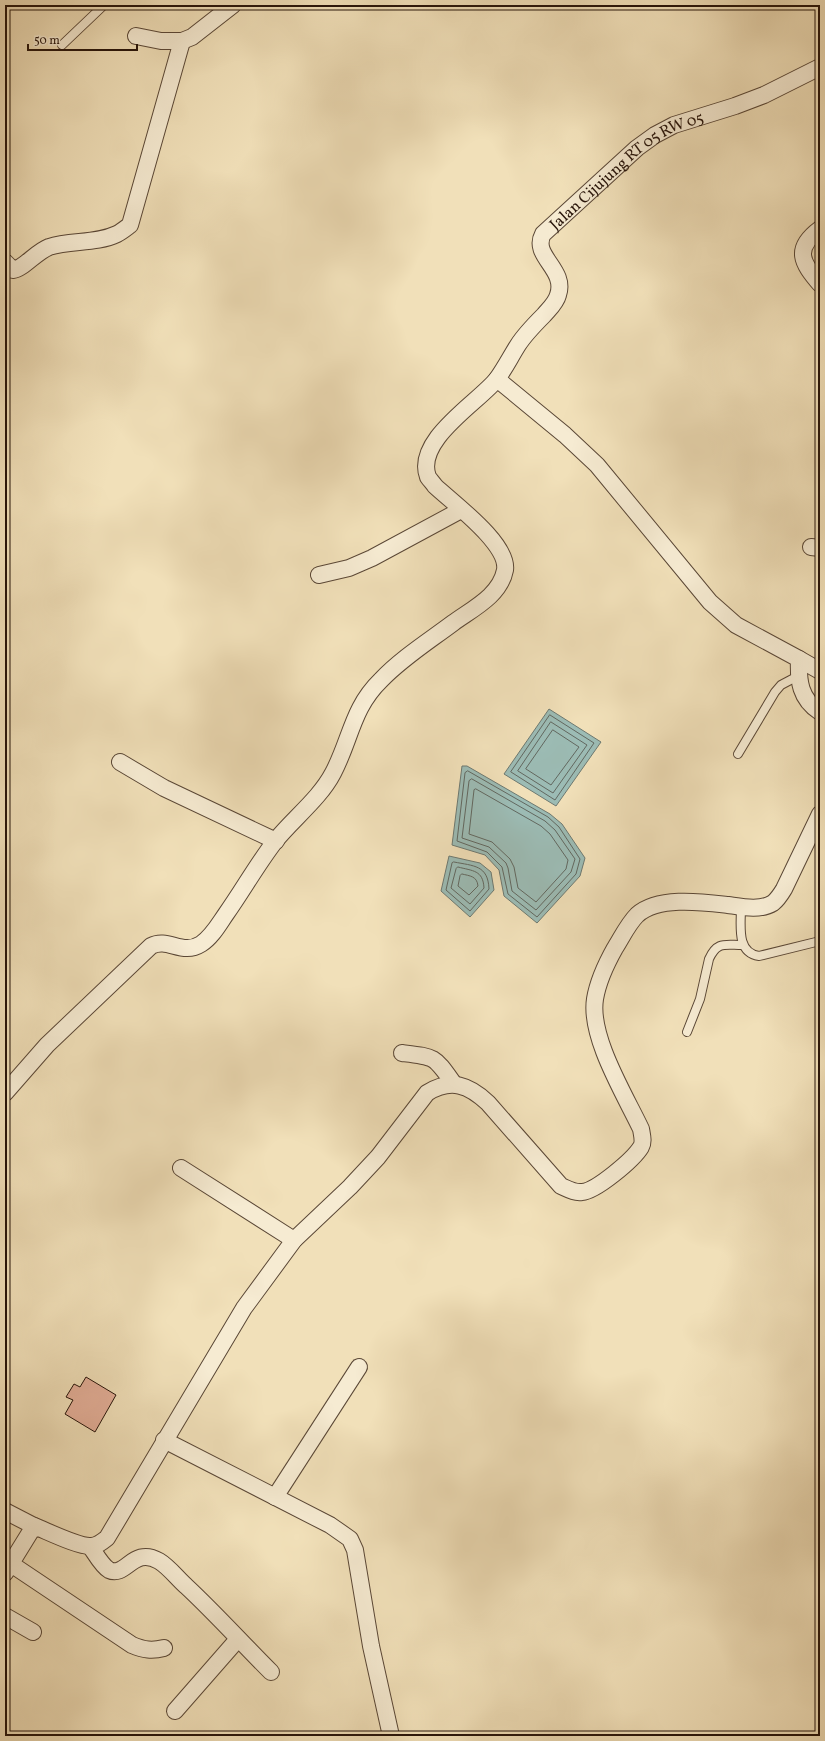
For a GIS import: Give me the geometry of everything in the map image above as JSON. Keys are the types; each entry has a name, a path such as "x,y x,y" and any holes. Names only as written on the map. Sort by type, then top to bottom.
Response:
{"street":[{"path":"136,36 161,41 182,40 192,37 232,5"},
{"path":"5,262 13,270 17,270 34,255 47,248 60,244 106,238 117,234 130,225 182,40"},
{"name":"Jalan Cijujung RT 05 RW 05","path":"5,1093 47,1045 151,946 156,943 163,943 183,949 192,948 209,938 276,841 333,774 344,750 352,723 365,698 381,679 402,661 480,604 501,582 505,569 502,555 494,541 435,486 428,477 427,466 429,454 450,422 497,379 527,332 554,304 558,295 560,284 557,273 539,245 543,234 637,148 655,135 674,125 751,100 820,67"},
{"path":"820,229 813,234 805,245 802,258 808,269 820,284"},
{"path":"497,379 565,435 597,465 710,602 722,614 736,625 820,671"},
{"path":"319,575 349,568 372,558 461,510"},
{"path":"799,659 798,676 802,692 808,702 820,712"},
{"path":"120,762 164,788 276,841"},
{"path":"5,1511 34,1526 81,1544 90,1546 99,1544 108,1538 164,1440 244,1308 294,1240 350,1187 378,1157 428,1093 436,1088 454,1084 466,1087 478,1094 488,1103 561,1186 572,1191 582,1192 594,1188 635,1155 642,1146 643,1138 641,1129 612,1072 600,1039 596,1019 595,1000 606,965 626,929 637,916 649,907 660,903 711,903 741,907 763,907 772,904 778,898 820,814"},
{"path":"402,1053 433,1058 439,1062 454,1084"},
{"path":"181,1168 294,1240"},
{"path":"275,1497 359,1367"},
{"path":"164,1440 330,1525 350,1538 355,1550 371,1646 391,1736"},
{"path":"34,1526 8,1568 132,1645 142,1649 153,1650 164,1648"},
{"path":"90,1546 109,1569 114,1571 122,1570 136,1558 145,1556 160,1562 209,1608 271,1672"},
{"path":"5,1616 33,1632"},
{"path":"175,1711 238,1639"}],"lane":[{"path":"62,45 104,5"},
{"path":"738,754 775,692 781,686 798,676"},
{"path":"741,907 742,945 747,952 753,955 759,956 820,941"},
{"path":"687,1032 695,1014 709,959 713,950 720,945 742,945"}],"water":[{"path":"549,709 601,742 556,806 504,774"},
{"path":"462,766 467,766 550,814 562,824 585,858 580,876 537,923 504,896 499,870 485,855 452,845"},
{"path":"449,856 480,863 491,872 494,890 470,917 441,891"}],"building":[{"path":"86,1377 116,1395 95,1432 65,1414 73,1400 66,1397 74,1384 80,1387"}]}
